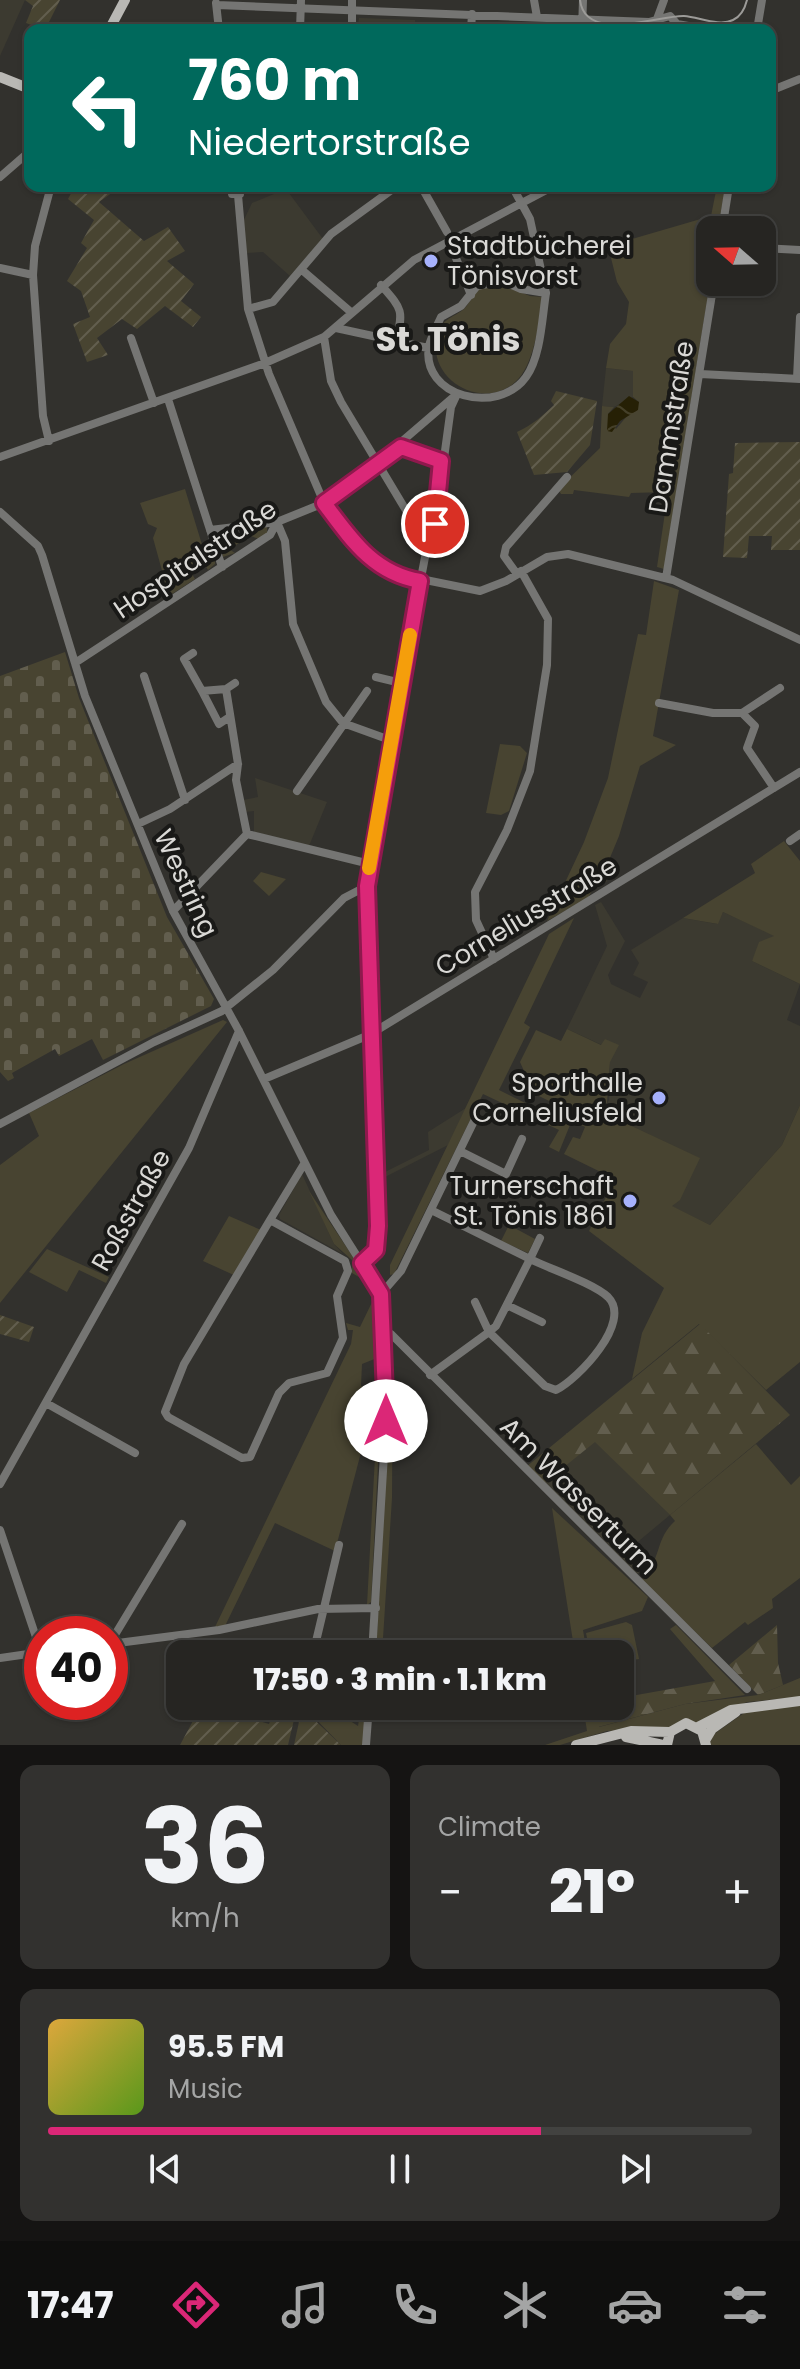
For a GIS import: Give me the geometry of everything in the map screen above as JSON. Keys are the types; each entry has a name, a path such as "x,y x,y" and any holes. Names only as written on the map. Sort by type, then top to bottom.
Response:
{"main road":[{"path":"112,24 125,0"},
{"path":"0,77 24,87"},
{"path":"698,1727 720,1714 800,1701"},
{"path":"706,1742 712,1729 741,1709"},
{"path":"576,1745 631,1731 670,1732 686,1723 698,1727 706,1742"},
{"path":"616,1736 665,1745 670,1732"}],"street":[{"path":"534,0 537,17"},
{"path":"582,24 583,0"},
{"path":"654,24 664,0"},
{"path":"758,24 762,0"},
{"path":"218,24 216,3 352,5 537,17 576,24"},
{"path":"471,24 472,14"},
{"path":"656,24 670,16 677,24"},
{"path":"776,89 800,79"},
{"path":"0,177 24,156"},
{"path":"49,192 35,246 33,275 43,416 49,441"},
{"path":"241,192 248,309 265,363 324,503 362,552 386,572 480,591 547,557 568,554 666,578 800,640"},
{"path":"248,309 273,302 331,234 389,192"},
{"path":"424,192 449,237 471,295"},
{"path":"515,192 530,219 546,293 528,375 513,391 477,399 457,394 434,373 428,348 441,317 461,306 477,286 502,281 521,289 546,293"},
{"path":"0,457 168,399 324,337 381,285 414,260 449,237 543,192"},
{"path":"724,216 728,192"},
{"path":"776,249 800,250"},
{"path":"0,268 33,275"},
{"path":"302,270 352,313"},
{"path":"381,285 400,307 403,316 396,341"},
{"name":"Dammstraße","path":"666,578 712,296"},
{"path":"700,374 799,378 800,317"},
{"path":"336,328 428,348"},
{"path":"324,337 331,381 425,542"},
{"path":"131,338 154,403"},
{"path":"362,1263 376,1250 378,1226 369,1035 367,886 425,542 435,524 441,461 451,407 457,394"},
{"name":"Hospitalstraße","path":"75,663 270,535 277,522 324,503 401,447 400,443 457,394"},
{"path":"168,399 222,567"},
{"path":"401,447 441,461"},
{"path":"494,959 476,920 475,892 507,830 530,771 547,665 548,619 519,572 504,556 506,547 567,477"},
{"name":"Westring","path":"0,512 38,546 75,663 173,911 227,1007 304,1164 381,1294"},
{"path":"210,530 277,522 285,541 293,624 326,702 343,723 390,740"},
{"path":"193,653 184,659 219,724 228,718"},
{"path":"144,676 185,800"},
{"path":"376,677 401,683"},
{"path":"202,691 226,689 235,683"},
{"path":"659,703 713,713 742,713 780,688"},
{"path":"226,689 228,718 238,764 236,780 247,834"},
{"path":"297,791 367,691"},
{"path":"742,713 755,726 747,748 774,788"},
{"path":"138,824 185,800 238,764"},
{"name":"Corneliusstraße","path":"264,1079 369,1035 800,772"},
{"path":"247,834 370,864"},
{"path":"173,911 247,834"},
{"path":"790,841 800,834"},
{"path":"0,1124 227,1007 273,970 344,898 367,886"},
{"name":"Roßstraße","path":"0,1484 189,1148 239,1031"},
{"path":"373,1640 386,1421 381,1294 401,1271 476,1117"},
{"path":"460,1151 506,1174 522,1139"},
{"path":"270,1220 345,1261 348,1271 337,1296 343,1338 327,1373 289,1383 279,1393 250,1457 242,1458 168,1417 165,1412 184,1364 270,1220 304,1164"},
{"path":"431,1210 607,1296 615,1308 614,1321 600,1350 563,1386 552,1389 489,1332 475,1302"},
{"path":"430,1375 489,1332 507,1305 540,1238"},
{"path":"507,1305 542,1322"},
{"name":"Am Wasserturm","path":"384,1333 391,1334 747,1689"},
{"path":"46,1403 135,1453"},
{"path":"126,1616 182,1524"},
{"path":"0,1530 29,1616"},
{"path":"316,1640 339,1545"},
{"path":"128,1641 219,1630 324,1608 376,1608"},
{"path":"0,1658 24,1654"},
{"path":"366,1744 368,1720"}],"shaded area":[{"path":"0,0 25,0 0,56"},
{"path":"359,18 415,20 415,24 358,24"},
{"path":"279,192 288,192 323,239 290,276 263,252 246,253 243,222 252,203"},
{"path":"606,368 634,371 633,397 614,407 602,406"},
{"path":"255,778 327,802 309,846 254,832 254,811 245,812 243,800 258,797"},
{"path":"601,902 625,941 608,975 611,984 640,998 648,982 633,975 639,963 631,950 683,918 717,924 723,912 776,936 758,949 752,961 800,984 787,1020 800,1026 800,1105 782,1145 710,1225 671,1206 699,1158 602,1112 609,1100 610,1062 602,1045 567,1029 607,946 595,905"},
{"path":"466,1108 448,1145 385,1177 385,1172 429,1150 428,1132"},
{"path":"302,1174 334,1244 343,1254 280,1219 279,1215"},
{"path":"595,1441 670,1515 634,1545 650,1562 636,1575 543,1484"}],"green space":[{"path":"25,0 60,0 48,24 26,23 33,6"},
{"path":"72,192 113,192 99,202 144,241 168,227 185,251 167,261 194,284 181,301 201,317 193,327 165,306 137,329 122,319 97,338 108,355 87,362 73,324 90,317 81,291 67,281 87,248 81,243 94,220 68,199"},
{"path":"716,192 724,192 720,216 711,216"},
{"path":"696,220 696,296 708,296 664,569 657,567 668,492 631,493 629,497 574,490 573,494 561,494 558,489 600,448 602,406 614,407 608,414 616,429 639,402 633,397 633,371 606,368 610,344 626,324 629,302 617,282 608,246"},
{"path":"498,283 530,296 543,297 538,328 533,351 519,378 506,389 491,393 475,392 449,378 440,365 436,350 438,333 446,321 464,309 477,290"},
{"path":"556,391 597,401 590,445 567,472 534,475 517,432 554,405 551,401"},
{"path":"800,442 800,550 771,550 772,536 749,536 747,558 723,557 729,474 733,473 735,443"},
{"path":"185,489 207,561 215,558 215,564 208,570 205,565 192,574 195,579 169,596 153,538 157,528 148,524 140,503"},
{"path":"261,526 267,527 267,533 259,539 251,536 229,549 235,553 223,557 222,553 227,551 223,539 217,539 227,530 225,537 258,532"},
{"path":"654,581 679,590 653,736 676,745 640,766 619,836 602,877 607,881 593,889 588,898 547,921 584,842 608,778 638,634 646,635"},
{"path":"65,652 79,698 167,917 214,999 211,1006 103,1060 92,1039 59,1056 55,1049 12,1073 14,1078 8,1081 0,1072 0,676"},
{"path":"500,744 520,746 527,753 509,811 501,815 486,813"},
{"path":"784,841 800,861 800,984 752,961 759,942 774,936 723,912 718,924 683,918 755,873 751,864"},
{"path":"261,872 286,879 269,896 253,881"},
{"path":"574,918 524,1023 530,1027 499,1090 570,1125 559,1152 549,1147 559,1130 483,1094 394,1274 390,1275 390,1265 549,934"},
{"path":"223,1020 227,1022 0,1303 0,1165 39,1136 29,1113 124,1064"},
{"path":"567,1029 601,1045 605,1039 619,1045 610,1062 607,1103 567,1117 570,1111 518,1086 514,1092 511,1081 521,1078 524,1071 520,1062 536,1030 561,1041"},
{"path":"800,1105 800,1362 766,1390 699,1324 632,1379 642,1333 664,1288 589,1231 615,1179 564,1154 573,1137 580,1139 585,1127 579,1124 581,1120 602,1112 700,1158 680,1200 672,1206 710,1225 782,1145"},
{"path":"309,1191 371,1284 352,1273 352,1260 334,1244"},
{"path":"229,1216 261,1230 236,1276 203,1261"},
{"path":"509,1225 535,1239 528,1253 501,1241"},
{"path":"47,1249 109,1277 106,1283 79,1270 67,1292 29,1272"},
{"path":"375,1296 375,1309 381,1317 383,1370 377,1358 362,1364 361,1386 378,1388 335,1551 275,1523 225,1626 215,1627 351,1344 353,1330 348,1330 346,1323 360,1327"},
{"path":"0,1315 34,1327 29,1342 0,1334"},
{"path":"700,1324 790,1415 670,1515 595,1442 543,1484 526,1467"},
{"path":"393,1344 392,1498 383,1640 377,1640"},
{"path":"382,1385 371,1602 367,1605 378,1401"},
{"path":"756,1444 791,1485 800,1476 800,1578 772,1599 773,1608 748,1625 745,1622 712,1648 641,1580 653,1564 668,1528 675,1521 670,1515"},
{"path":"552,1508 648,1597 642,1611 583,1630 585,1640 573,1640"},
{"path":"626,1622 632,1625 639,1659 634,1660 634,1640 587,1640 586,1633"},
{"path":"676,1625 745,1695 685,1704 634,1717 634,1695 715,1681 670,1629"},
{"path":"777,1625 778,1663 783,1685 758,1695 729,1665"},
{"path":"800,1678 800,1697 747,1702 700,1722 669,1729 607,1731 560,1745 545,1745 587,1731 585,1720 598,1720 599,1727 685,1704 758,1695"},
{"path":"800,1706 800,1745 709,1745 711,1736 744,1713"},
{"path":"193,1720 255,1720 269,1724 270,1720 294,1720 288,1745 180,1745"},
{"path":"299,1720 315,1720 341,1745 294,1745"},
{"path":"317,1720 349,1720 358,1726 359,1720 364,1720 363,1745 341,1745"},
{"path":"597,1720 624,1720 598,1727"}],"water":[{"path":"629,396 639,402 638,410 620,421 612,432 607,431 608,414"}],"tram line":[{"path":"580,0 585,13 595,21 609,24 684,16 727,22 741,14 747,0"}],"slow traffic":[{"path":"369,868 410,635"}],"place":[{"name":"Stadtbücherei Tönisvorst","path":"431,261"},
{"name":"Sporthalle Corneliusfeld","path":"659,1098"},
{"name":"Turnerschaft St. Tönis 1861","path":"630,1201"}],"district":[{"name":"St. Tönis","path":"448,339"}],"route":[{"path":"386,1421 381,1294 362,1263 376,1250 378,1226 369,1035 367,886 372,843 420,581 386,572 362,552 324,503 401,447 441,461 435,524"}]}
